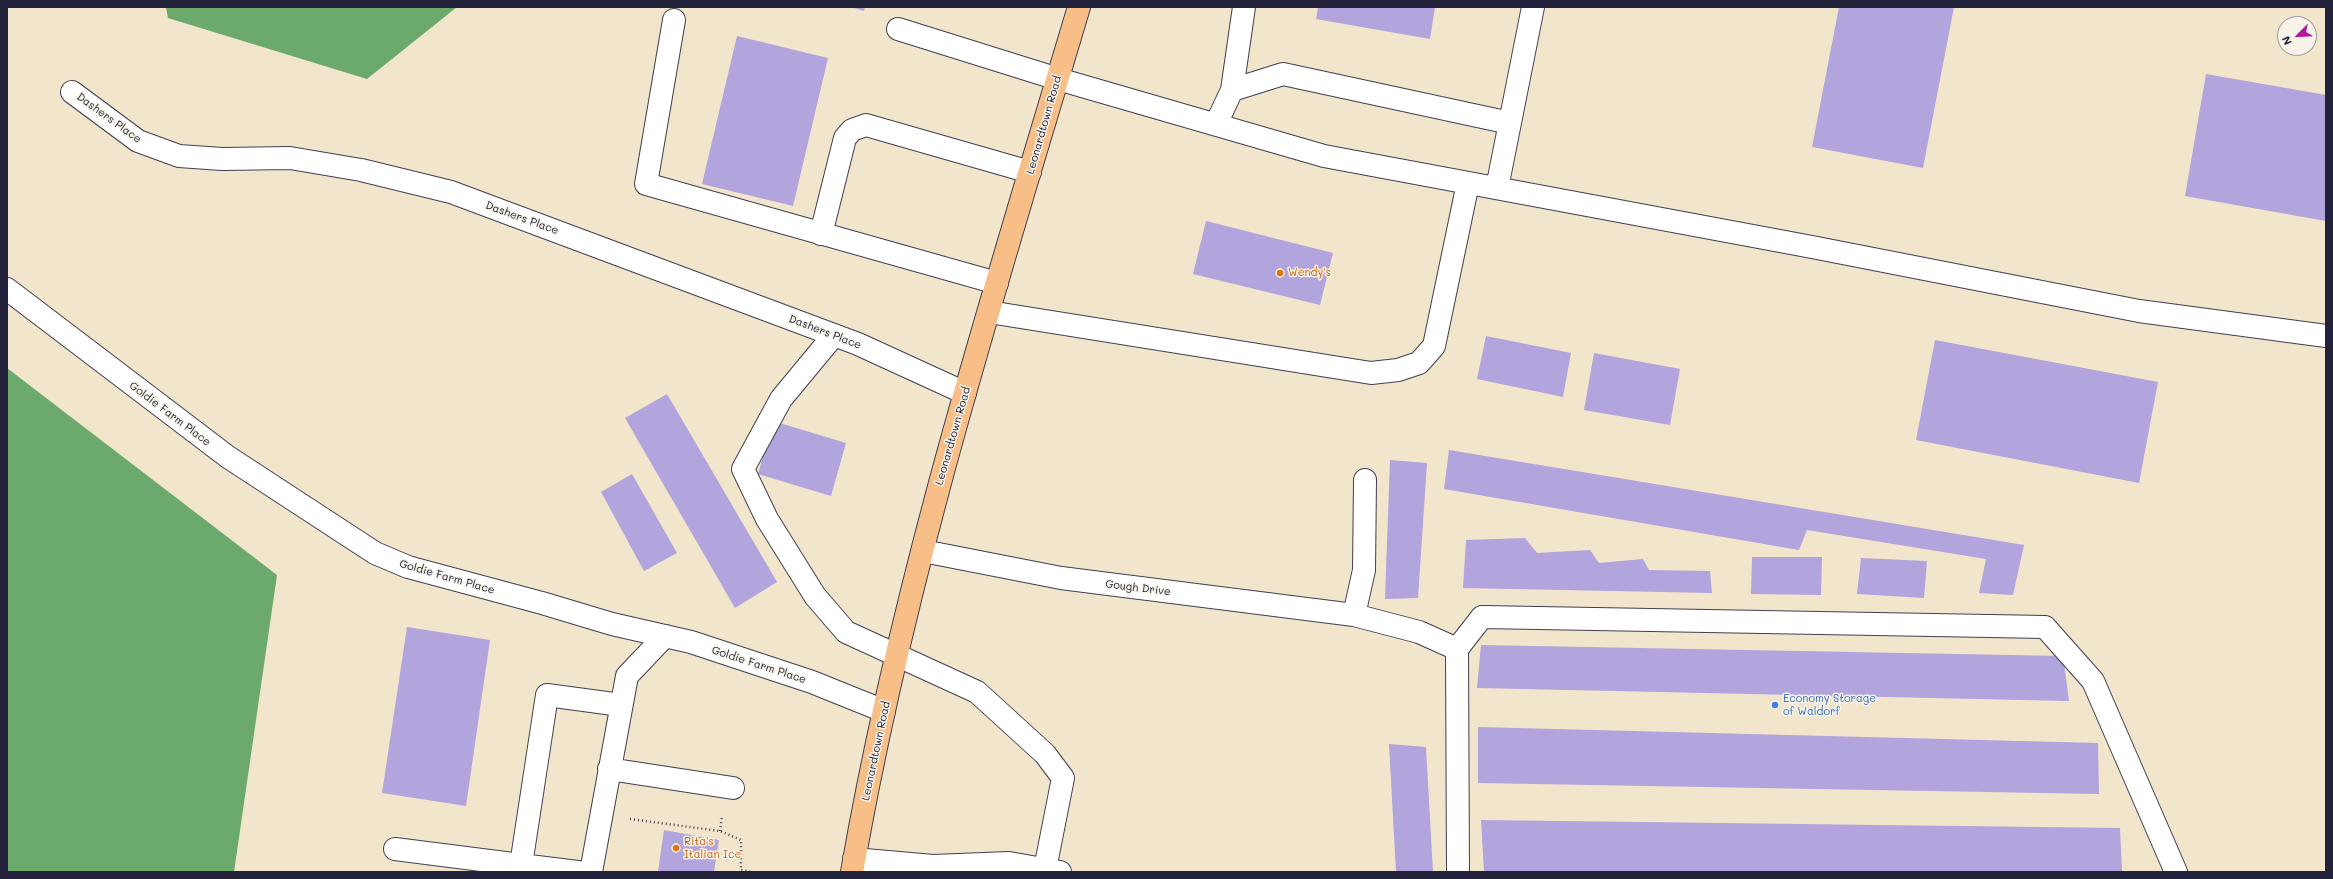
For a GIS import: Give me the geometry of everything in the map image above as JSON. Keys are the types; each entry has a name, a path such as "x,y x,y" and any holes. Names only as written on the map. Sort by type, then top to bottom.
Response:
{"highway":[{"name":"Leonardtown Road","path":"853,866 884,711 906,612 951,439 1079,7"}],"street":[{"path":"1216,124 1232,90 1244,7"},
{"path":"1497,188 1533,7"},
{"path":"674,20 646,184 997,283"},
{"path":"898,29 1058,78 1324,156 1812,247 2139,311 2326,336"},
{"path":"1232,90 1283,74 1510,123"},
{"name":"Dashers Place","path":"72,92 138,141 179,156 222,159 290,158 361,170 451,192 834,335 965,393"},
{"path":"822,234 845,138 852,130 866,125 1030,172"},
{"path":"989,312 1371,373 1398,370 1419,363 1434,346 1468,182"},
{"name":"Goldie Farm Place","path":"7,289 228,457 375,553 408,567 542,603 612,624 691,642 812,682 884,711"},
{"path":"834,335 780,399 743,469 767,519 815,596 846,632 976,692 1045,754 1063,778 1052,871 1009,863 933,866 853,866"},
{"path":"1354,615 1364,570 1365,480"},
{"name":"Gough Drive","path":"923,551 1061,578 1354,615 1419,632 1457,649"},
{"path":"1458,872 1457,649 1482,617 2045,627 2093,681 2176,872"},
{"path":"591,872 627,676 665,636"},
{"path":"521,865 546,695 621,705"},
{"path":"609,768 733,788"},
{"path":"395,849 578,872"}],"path":[{"path":"601,815 720,831 741,840 741,871 752,872"}],"green space":[{"path":"166,7 457,7 367,79 168,18"},
{"path":"7,368 277,575 234,872 7,872"}],"building":[{"path":"851,7 865,7 864,11"},
{"path":"1318,7 1435,7 1430,39 1316,19"},
{"path":"1839,7 1954,7 1923,168 1812,147"},
{"path":"737,36 828,58 793,206 702,184"},
{"path":"2206,74 2326,95 2326,221 2185,196"},
{"path":"1206,221 1333,253 1320,305 1193,274"},
{"path":"1486,336 1571,353 1563,397 1477,379"},
{"path":"1935,340 2158,382 2139,483 1916,440"},
{"path":"1594,353 1680,369 1670,425 1584,410"},
{"path":"667,394 777,582 735,608 625,418"},
{"path":"773,421 846,443 831,496 758,474"},
{"path":"1449,450 2024,545 2013,595 1979,593 1986,559 1807,530 1799,550 1444,489"},
{"path":"1390,460 1427,463 1418,598 1385,599"},
{"path":"632,474 677,553 644,571 601,492"},
{"path":"1525,538 1537,553 1590,550 1599,563 1643,559 1649,570 1710,571 1712,593 1463,588 1466,540"},
{"path":"1752,557 1822,557 1821,595 1751,594"},
{"path":"1861,558 1927,561 1924,598 1857,594"},
{"path":"407,627 490,640 466,806 382,793"},
{"path":"1481,645 2063,656 2069,701 1477,688"},
{"path":"1478,727 2098,743 2099,794 1478,783"},
{"path":"1389,744 1426,747 1433,872 1396,872"},
{"path":"1481,820 2120,828 2122,872 1484,872"},
{"path":"664,830 719,840 714,872 658,872"}],"place":[{"name":"Wendy's","path":"1280,273"},
{"name":"Economy Storage of Waldorf","path":"1775,705"},
{"name":"Rita's Italian Ice","path":"676,848"}]}
